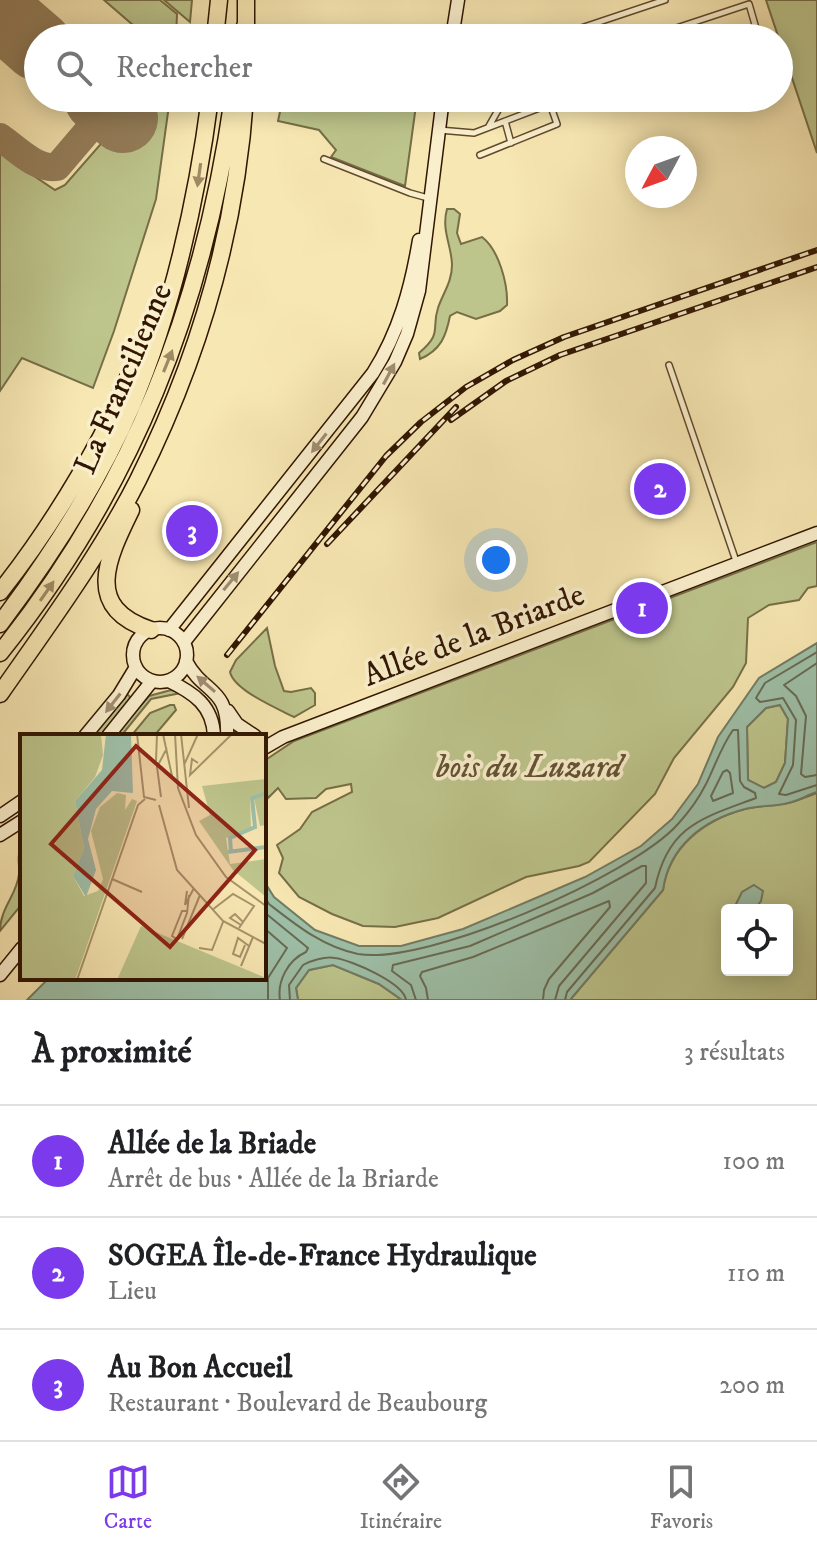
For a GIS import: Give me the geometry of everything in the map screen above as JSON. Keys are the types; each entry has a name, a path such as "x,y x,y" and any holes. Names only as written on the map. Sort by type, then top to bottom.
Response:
{"highway":[{"path":"216,24 219,0"},
{"path":"245,24 246,0"},
{"name":"La Francilienne","path":"0,624 20,600 83,500 132,406 152,354 197,187 208,112"},
{"name":"La Francilienne","path":"0,653 67,562 98,510 165,369 200,265 217,194 231,112"},
{"path":"0,694 85,569 137,482 179,390 222,256 241,155 244,112"},
{"path":"0,592 44,532 83,470 121,399 143,347 159,329"},
{"path":"137,482 136,499 112,554 106,583 110,601 118,614 124,620 151,630"}],"main road":[{"path":"454,24 458,0"},
{"path":"169,681 183,669 186,661 184,642 362,417 389,375 407,334 419,291 441,112"},
{"path":"169,630 362,389 384,356 409,293 429,198"},
{"name":"Allée de la Briarde","path":"266,747 283,737 817,533"},
{"path":"87,734 119,695 136,667 135,647 143,634 151,630 169,630 184,642"},
{"path":"186,661 197,677 221,698 237,724 252,734"},
{"path":"136,667 152,681 169,681 203,703 214,724 214,734"},
{"path":"110,734 152,681"},
{"path":"225,707 227,734"},
{"name":"Allée de la Briarde","path":"266,739 283,737"},
{"path":"0,816 20,802"},
{"path":"0,835 20,822"},
{"path":"0,975 20,950"}],"lane":[{"path":"593,24 665,0"},
{"path":"688,24 749,4 755,24"},
{"path":"488,127 497,112"},
{"path":"438,130 474,133 529,112"},
{"path":"480,155 557,124 553,112"},
{"path":"505,121 511,143"},
{"path":"324,159 429,198"},
{"path":"669,365 737,563"}],"green space":[{"path":"104,0 160,0 177,14 177,24 132,24"},
{"path":"164,0 192,0 190,22"},
{"path":"766,0 817,0 817,153 793,81 793,24 774,24"},
{"path":"129,112 168,112 156,199 93,388 22,358 0,391 0,153 55,190 65,185"},
{"path":"280,112 415,112 405,186 331,157 336,150 319,130 278,121"},
{"path":"447,209 454,209 460,214 457,233 461,244 482,237 493,250 504,278 507,305 500,311 476,319 457,312 450,316 441,342 420,359 419,353 434,336 436,315 452,271 445,224"},
{"name":"bois du Luzard","path":"817,542 817,586 808,588 799,600 769,605 748,618 746,663 733,687 674,758 655,794 589,862 579,866 526,877 438,918 395,927 363,926 332,914 299,897 279,873 283,858 277,845 300,829 312,812 352,792 351,784 326,789 316,798 286,799 278,788 268,798 266,760 294,741"},
{"path":"267,628 284,691 311,688 315,693 315,705 294,717 247,692 230,672 236,660"},
{"path":"171,690 181,693 151,699 123,734 116,734 149,696"},
{"path":"127,694 131,698 102,734 95,734"},
{"path":"170,705 174,705 176,710 156,734 133,734 150,713"},
{"path":"780,705 788,719 785,763 776,782 764,788 748,780 747,727 766,708"},
{"name":"bois du Luzard","path":"817,793 817,1000 570,1000 663,890 673,861 691,838 730,814 792,802"},
{"path":"20,854 20,906 0,931 3,915 18,882"},
{"path":"333,965 379,984 402,1000 298,1000 296,988 309,970"}],"water":[{"path":"817,643 817,792 792,802 730,814 690,837 672,860 663,890 570,1000 402,1000 379,984 333,965 309,970 296,988 298,1000 27,1000 47,980 266,980 266,884 274,897 315,930 359,946 401,946 463,929 585,877 641,846 672,819 698,784 718,737 759,678","holes":["780,705 788,719 785,763 776,782 764,788 748,780 747,727 766,708"]},
{"path":"754,885 763,891 761,901 759,904 736,904 742,892"}],"taxiway":[{"path":"0,137 34,162 57,167 104,112"}],"runway":[{"path":"0,13 24,34"},
{"path":"116,112 123,118"}],"railway":[{"path":"227,655 386,456 421,422 466,387 513,360 564,337 817,250"},
{"path":"451,420 506,381 560,355 817,267"},
{"path":"327,544 456,407"}],"place":[{"name":"SOGEA Île-de-France Hydraulique","path":"660,489"},
{"name":"Au Bon Accueil","path":"192,531"},
{"name":"Allée de la Briade","path":"642,608"}]}
